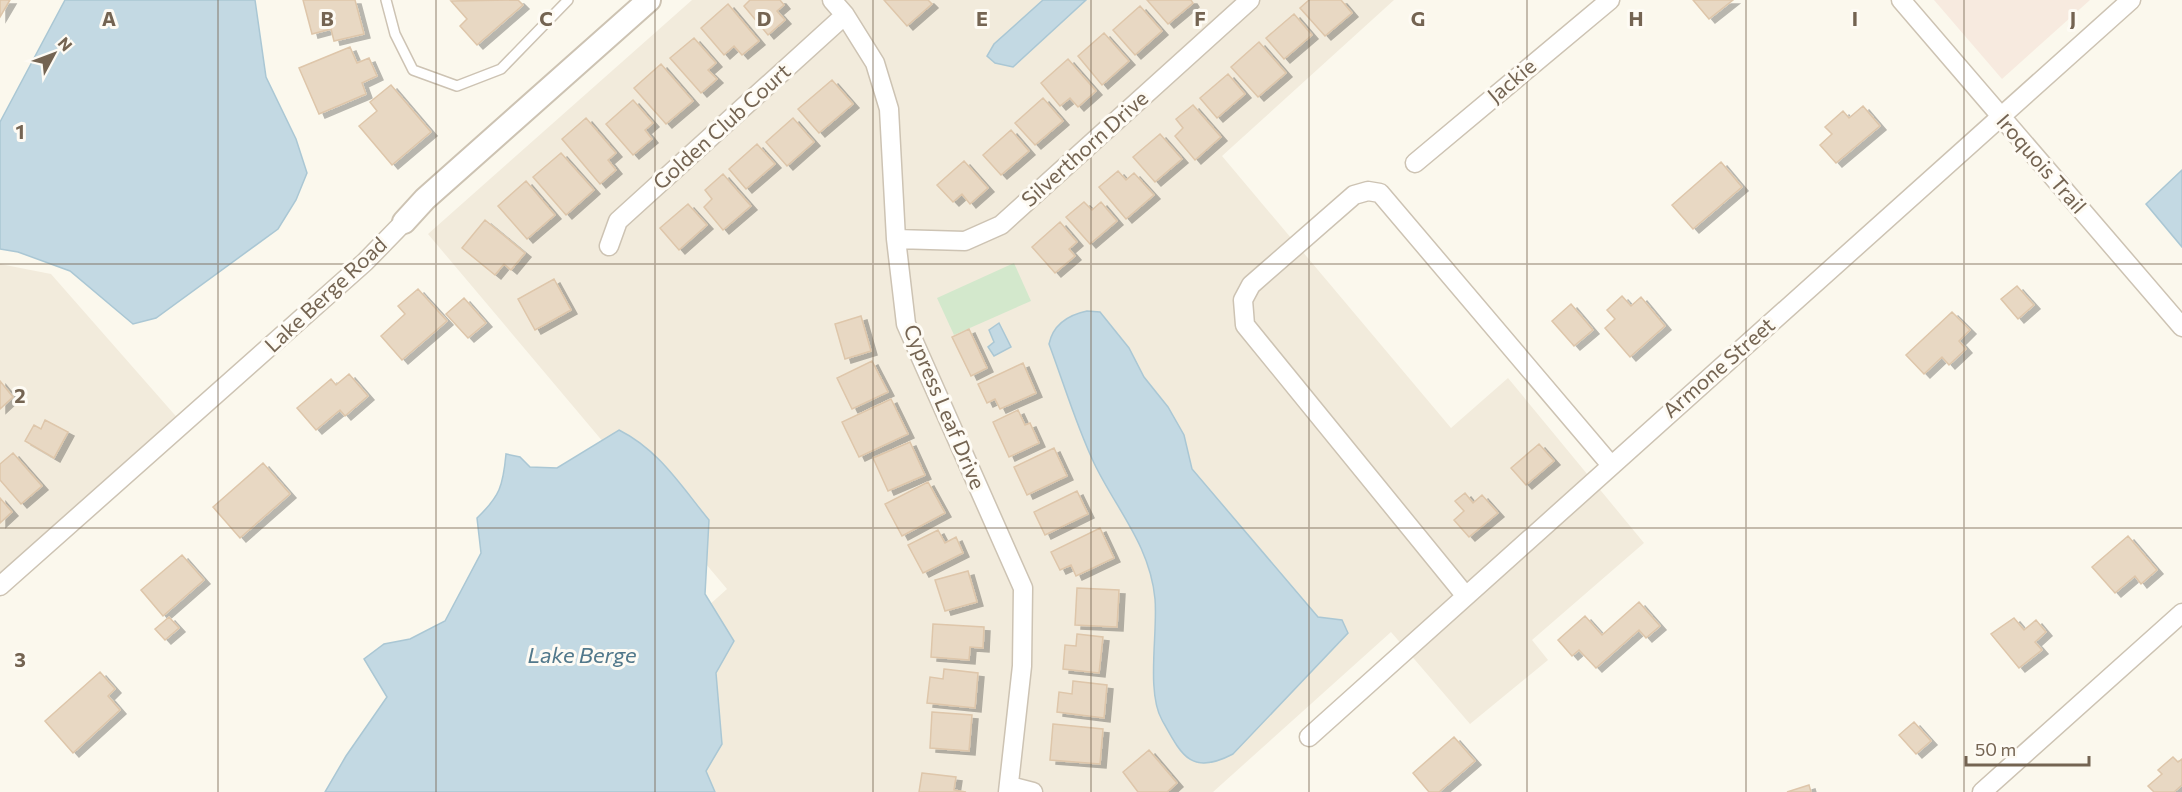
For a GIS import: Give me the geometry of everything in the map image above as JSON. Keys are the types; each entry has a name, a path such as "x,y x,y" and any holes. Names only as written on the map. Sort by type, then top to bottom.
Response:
{"street":[{"name":"Lake Berge Road","path":"0,586 365,262 425,199 649,0"},
{"name":"Cypress Leaf Drive","path":"832,0 845,15 875,63 889,109 896,239 906,324 1023,588 1022,666 1009,789 1033,792"},
{"name":"Silverthorn Drive","path":"896,239 965,241 1001,225 1250,0"},
{"name":"Jackie","path":"1414,163 1610,0"},
{"name":"Iroquois Trail","path":"1901,0 2182,327"},
{"name":"Armone Street","path":"1309,737 1610,464 2002,118 2131,0"},
{"name":"Golden Club Court","path":"609,246 618,221 845,15"},
{"path":"1465,596 1245,325 1243,300 1251,285 1354,195 1368,190 1380,194 1610,464"},
{"path":"1982,792 2182,613"}],"lane":[{"path":"386,0 395,34 413,70 457,86 501,69 568,0"}],"shaded area":[{"path":"692,0 1394,0 1222,156 1451,428 1508,378 1644,543 1532,640 1548,660 1470,724 1391,632 1213,792 501,792 727,589 428,234"},
{"path":"1934,0 2090,0 2002,79"},
{"path":"0,264 51,274 181,422 0,582"}],"green space":[{"path":"1014,263 1031,301 954,335 937,298"}],"water":[{"path":"65,0 255,0 266,77 296,139 307,173 296,200 278,229 156,318 133,324 70,271 18,252 0,249 0,122"},
{"path":"1043,0 1086,0 1013,67 995,63 987,56 994,44"},
{"path":"2182,170 2182,247 2146,204"},
{"path":"1087,311 1100,312 1129,348 1144,377 1168,407 1184,435 1192,469 1318,617 1342,620 1348,633 1233,754 1219,760 1207,763 1189,759 1176,744 1157,708 1154,678 1156,613 1152,580 1139,544 1094,463 1049,344 1054,331 1062,322"},
{"path":"999,323 1011,347 994,356 988,347 994,342 989,330"},
{"name":"Lake Berge","path":"619,430 658,458 709,520 705,594 734,641 716,673 722,744 706,771 715,792 325,792 346,756 387,697 364,659 384,644 410,639 445,621 481,553 477,518 499,490 506,454 520,457 530,467 557,468"}],"building":[{"path":"0,0 10,0 0,17"},
{"path":"303,0 355,0 364,34 334,41 331,29 312,34"},
{"path":"518,0 523,5 477,45 460,26 467,19 451,1"},
{"path":"750,0 780,0 784,5 777,11 785,20 768,35 744,6"},
{"path":"884,0 928,0 932,4 907,26"},
{"path":"1147,0 1191,0 1193,3 1168,24"},
{"path":"1309,0 1341,0 1352,13 1325,36 1300,8"},
{"path":"1693,0 1733,0 1709,19"},
{"path":"728,4 759,41 742,55 734,46 724,55 701,28"},
{"path":"1140,6 1162,31 1135,55 1113,30"},
{"path":"1294,14 1312,35 1284,59 1266,38"},
{"path":"1104,33 1129,61 1102,85 1078,56"},
{"path":"694,38 716,63 708,70 717,79 701,93 670,58"},
{"path":"1259,42 1286,73 1258,97 1231,67"},
{"path":"350,47 357,63 369,58 377,76 362,83 366,94 319,114 299,68"},
{"path":"1068,59 1096,91 1078,107 1070,98 1060,106 1041,83"},
{"path":"661,64 693,101 666,124 634,88"},
{"path":"1228,74 1245,94 1217,118 1200,98"},
{"path":"832,80 853,104 819,133 798,109"},
{"path":"391,85 431,132 392,165 359,126 377,111 370,102"},
{"path":"1043,98 1063,121 1035,145 1015,123"},
{"path":"633,100 653,123 645,130 652,139 633,155 606,124"},
{"path":"1193,105 1221,137 1195,160 1175,136 1183,128 1176,119"},
{"path":"1863,106 1880,126 1836,163 1820,145 1832,134 1825,127 1843,111 1849,118"},
{"path":"586,118 616,153 608,160 616,170 600,184 562,139"},
{"path":"793,118 814,142 787,166 766,142"},
{"path":"1011,130 1029,151 1001,175 983,155"},
{"path":"1160,134 1182,159 1155,182 1133,157"},
{"path":"757,144 775,164 746,189 729,169"},
{"path":"561,153 594,190 566,215 533,177"},
{"path":"964,161 988,188 970,204 962,194 953,202 937,185"},
{"path":"1721,162 1742,187 1693,229 1672,205"},
{"path":"1118,171 1126,180 1134,173 1154,195 1126,219 1099,187"},
{"path":"723,174 751,206 723,230 704,207 712,199 705,190"},
{"path":"526,181 555,215 527,239 498,206"},
{"path":"1084,202 1092,210 1101,202 1117,221 1090,244 1066,217"},
{"path":"688,204 707,225 679,250 660,228"},
{"path":"485,220 525,253 511,270 504,264 495,275 462,248"},
{"path":"1060,222 1077,242 1069,249 1075,256 1055,273 1032,247"},
{"path":"554,279 571,310 535,330 518,299"},
{"path":"2017,286 2034,305 2018,319 2001,299"},
{"path":"418,289 447,321 402,360 381,336 405,314 398,306"},
{"path":"1622,296 1631,306 1641,297 1665,326 1630,357 1605,328 1615,319 1607,310"},
{"path":"464,298 486,323 468,338 446,314"},
{"path":"1571,304 1593,330 1574,346 1552,321"},
{"path":"1952,312 1970,330 1959,341 1966,349 1949,365 1942,357 1924,374 1906,355"},
{"path":"861,316 871,351 845,359 835,324"},
{"path":"969,329 987,368 971,376 952,337"},
{"path":"872,361 888,392 852,409 837,378"},
{"path":"1023,363 1036,393 1000,409 995,399 987,403 978,384"},
{"path":"349,374 368,396 345,416 340,410 316,430 297,408 331,379 336,385"},
{"path":"0,381 13,397 0,409"},
{"path":"891,399 908,434 859,457 842,422"},
{"path":"1018,410 1025,425 1030,423 1039,443 1009,457 993,422"},
{"path":"45,420 68,432 54,458 25,441 34,425 41,429"},
{"path":"910,442 925,475 888,491 873,458"},
{"path":"1539,444 1554,461 1526,485 1511,468"},
{"path":"1054,448 1067,476 1027,495 1014,467"},
{"path":"13,453 42,486 21,504 0,480 0,464"},
{"path":"263,463 290,494 240,538 213,507"},
{"path":"928,482 945,513 902,536 885,504"},
{"path":"1077,491 1088,514 1045,535 1034,512"},
{"path":"1465,493 1473,503 1482,495 1498,513 1469,537 1454,520 1464,511 1455,501"},
{"path":"0,498 12,512 0,523"},
{"path":"1100,528 1114,558 1076,576 1071,565 1060,570 1051,552"},
{"path":"938,530 945,543 956,537 963,553 923,573 908,545"},
{"path":"2128,536 2157,570 2141,584 2135,576 2115,593 2092,567"},
{"path":"182,555 204,580 163,616 141,590"},
{"path":"968,571 977,602 945,611 935,580"},
{"path":"1077,588 1119,590 1117,627 1075,625"},
{"path":"1639,602 1660,626 1646,638 1639,630 1596,668 1579,650 1572,656 1558,640 1585,616 1602,635"},
{"path":"169,617 179,628 165,640 155,629"},
{"path":"2014,618 2024,630 2036,620 2046,632 2035,642 2042,650 2019,668 1991,634"},
{"path":"933,624 984,627 983,648 970,647 969,660 931,657"},
{"path":"1077,634 1103,637 1099,673 1063,669 1065,645 1076,646"},
{"path":"944,669 978,673 975,708 927,703 930,677 943,679"},
{"path":"100,672 115,689 108,696 120,710 73,753 45,721"},
{"path":"1073,681 1107,685 1104,718 1057,712 1059,692 1072,694"},
{"path":"932,712 972,715 969,751 930,748"},
{"path":"1914,722 1931,741 1916,754 1899,735"},
{"path":"1053,724 1103,729 1100,764 1050,760"},
{"path":"1454,737 1475,761 1439,792 1429,792 1413,773"},
{"path":"1149,750 1177,783 1167,792 1138,792 1123,772"},
{"path":"2173,757 2178,762 2182,759 2182,785 2174,792 2154,792 2148,786 2162,774 2158,770"},
{"path":"922,773 956,777 954,790 966,792 919,792"},
{"path":"1809,785 1811,792 1787,792"}]}
